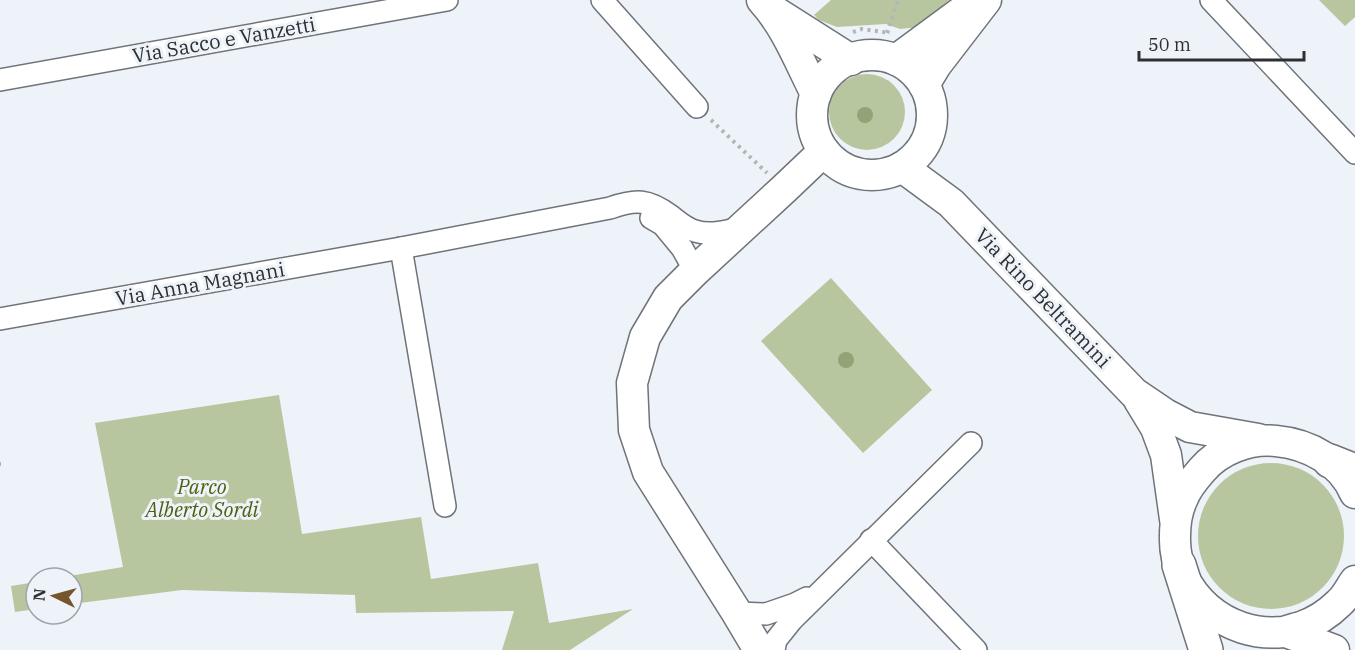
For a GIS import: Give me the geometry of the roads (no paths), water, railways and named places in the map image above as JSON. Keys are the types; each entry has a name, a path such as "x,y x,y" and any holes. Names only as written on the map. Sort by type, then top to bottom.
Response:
{"main road":[{"path":"1179,565 1206,650"}],"street":[{"name":"Via Sacco e Vanzetti","path":"0,80 447,0"},
{"path":"602,0 697,107"},
{"path":"765,4 849,46 858,57 878,56 978,0"},
{"path":"924,85 936,64 986,0"},
{"path":"1211,0 1355,153"},
{"path":"765,4 786,36 816,94"},
{"path":"849,46 824,77 816,94 812,114 815,133 824,151 837,164 853,172 872,176 890,173 913,157 928,137 932,119 931,101 924,85 897,46"},
{"path":"748,631 648,472 634,430 632,383 645,337 668,298 824,151"},
{"name":"Via Rino Beltramini","path":"913,157 951,203 1134,393 1156,428 1166,456 1179,565 1188,585 1201,604 1219,618 1240,628 1263,633 1286,632"},
{"name":"Via Anna Magnani","path":"0,319 401,248 610,208 630,201 651,203 681,225 695,231 710,234 742,228"},
{"name":"Via Anna Magnani","path":"610,208 637,212 663,225 682,248 695,271"},
{"path":"401,248 445,506"},
{"name":"Via Rino Beltramini","path":"1134,393 1165,414 1190,427 1224,434 1289,442 1311,449 1343,466"},
{"path":"1175,522 1181,501 1191,482 1205,466 1224,452 1244,444 1267,440"},
{"path":"774,650 776,640 820,590 970,443"},
{"path":"1343,466 1355,493"},
{"path":"871,540 975,650"},
{"path":"1286,632 1316,622 1340,603 1355,581"},
{"path":"748,631 766,614 795,604 820,590"},
{"path":"748,631 792,620"},
{"path":"1286,632 1334,650"}],"park label":[{"name":"Parco Alberto Sordi","path":"202,498"}]}
